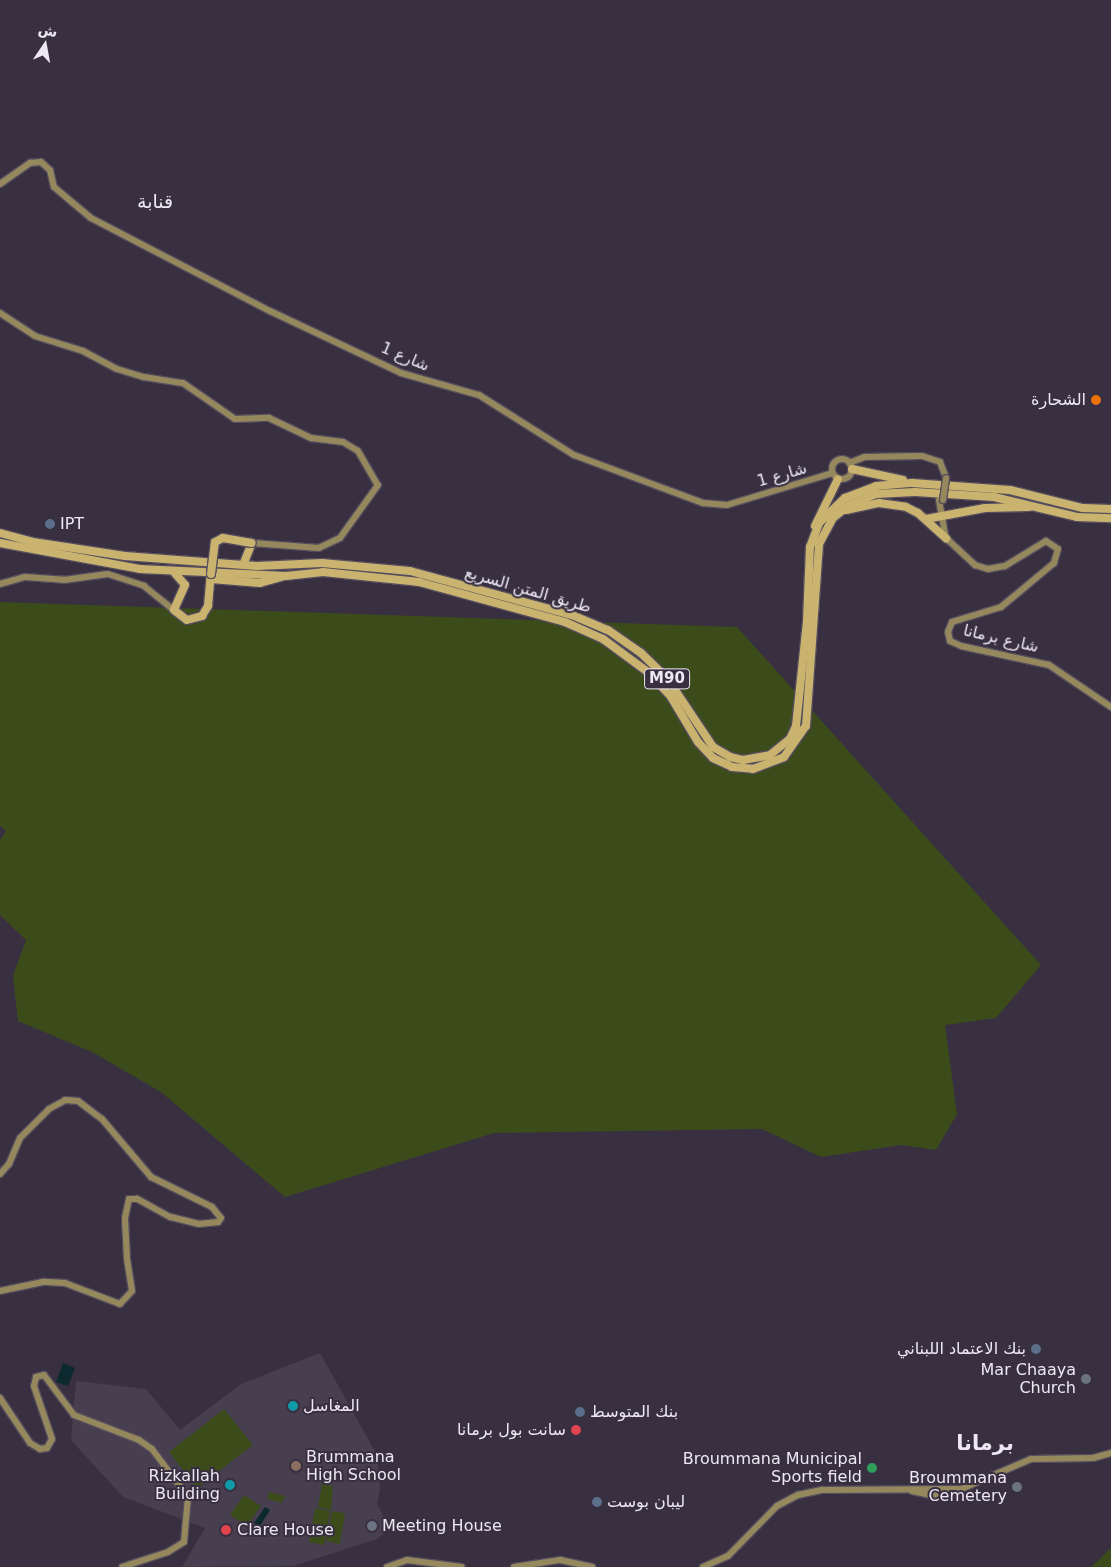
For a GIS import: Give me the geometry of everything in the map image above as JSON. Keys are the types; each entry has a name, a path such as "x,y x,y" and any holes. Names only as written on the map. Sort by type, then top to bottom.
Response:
{"highway":[{"path":"850,466 912,483"},
{"path":"813,534 817,516 838,479"},
{"name":"طريق المتن السريع","path":"0,533 86,552 257,566 322,563 410,571 590,621 622,638 667,678 713,747 730,757 754,760 779,749 796,726 807,621 808,558 813,534 826,514 854,492 888,483 912,483 1010,490 1083,508 1111,509"},
{"name":"طريق المتن السريع","path":"0,543 106,565 173,571 286,576 323,572 419,582 583,629 621,651 648,672 671,697 698,742 713,758 732,766 752,769 784,757 797,742 806,726 814,642 817,555 824,530 839,512 860,499 899,491 994,497 1094,520 1111,518"},
{"path":"839,512 868,504 892,503 912,508 946,538"},
{"path":"926,519 984,508 1039,506"},
{"path":"173,571 185,585 174,610 188,620 202,616 208,606 215,542 223,538 251,547"},
{"path":"243,565 251,547"},
{"path":"251,547 257,566"},
{"path":"211,577 260,583 286,576"}],"street":[{"name":"شارع 1","path":"0,184 30,163 41,162 50,170 54,187 91,218 261,306 401,373 479,395 574,455 703,503 727,505 832,473 837,461 850,466"},
{"path":"0,313 35,336 84,351 118,368 144,377 183,383 235,419 269,418 311,438 343,442 358,450 375,476 378,485 340,538 319,548 251,547"},
{"path":"832,473 838,479 848,477 850,466 860,458 885,456 936,459 944,467 941,502 946,538"},
{"name":"شارع برمانا","path":"946,538 964,558 988,569 1005,566 1039,543 1046,541 1055,545 1057,555 1047,570 1001,607 954,620 949,628 949,639 961,646 1049,666 1111,706"},
{"path":"0,584 25,577 64,580 108,574 144,586 174,610"},
{"path":"0,1174 9,1164 20,1138 49,1109 65,1100 78,1101 102,1119 151,1177 212,1207 221,1218 218,1222 199,1224 170,1217 137,1199 129,1198 125,1218 127,1259 132,1291 120,1304 112,1303 76,1286 54,1282 0,1291"},
{"path":"0,1398 30,1443 40,1449 48,1448 52,1439 34,1386 36,1376 44,1375 74,1415 140,1440 152,1449 188,1497 188,1529 184,1542 168,1552 122,1567"},
{"path":"703,1567 728,1556 769,1513 789,1498 822,1490 912,1491 931,1495 958,1489 1031,1459 1093,1458 1111,1453"},
{"path":"387,1567 407,1560 462,1567"},
{"path":"514,1567 560,1560 592,1567"}],"shaded area":[{"name":"Brummana High School","path":"320,1353 377,1455 380,1489 377,1503 389,1529 377,1539 293,1566 182,1567 205,1528 123,1497 71,1440 76,1381 146,1389 180,1430 241,1384"},
{"path":"63,1363 75,1368 68,1386 56,1382"},
{"path":"265,1507 270,1510 260,1526 254,1523"}],"green space":[{"path":"0,602 737,627 1041,965 996,1018 945,1025 957,1114 936,1150 901,1145 821,1157 762,1129 494,1133 285,1197 161,1092 92,1052 18,1021 13,976 26,940 0,915 0,840 6,831 0,826"},
{"path":"224,1409 253,1445 197,1488 169,1452"},
{"path":"322,1484 333,1486 331,1510 318,1507"},
{"path":"269,1492 285,1496 282,1503 267,1499"},
{"path":"244,1495 261,1506 247,1526 230,1515"},
{"path":"315,1508 330,1511 324,1545 309,1542"},
{"path":"332,1511 345,1513 340,1544 326,1541"},
{"path":"1111,1548 1111,1567 1091,1567"}],"place":[{"name":"الشحارة","path":"1096,400"},
{"name":"IPT","path":"50,524"},
{"name":"بنك الاعتماد اللبناني","path":"1036,1349"},
{"name":"Mar Chaaya Church","path":"1086,1379"},
{"name":"المغاسل","path":"293,1406"},
{"name":"بنك المتوسط","path":"580,1412"},
{"name":"سانت بول برمانا","path":"576,1430"},
{"name":"Brummana High School","path":"296,1466"},
{"name":"Broummana Municipal Sports field","path":"872,1468"},
{"name":"Rizkallah Building","path":"230,1485"},
{"name":"Broummana Cemetery","path":"1017,1487"},
{"name":"ليبان بوست","path":"597,1502"},
{"name":"Meeting House","path":"372,1526"},
{"name":"Clare House","path":"226,1530"}],"district":[{"name":"قنابة","path":"155,202"},
{"name":"برمانا","path":"985,1443"}]}
